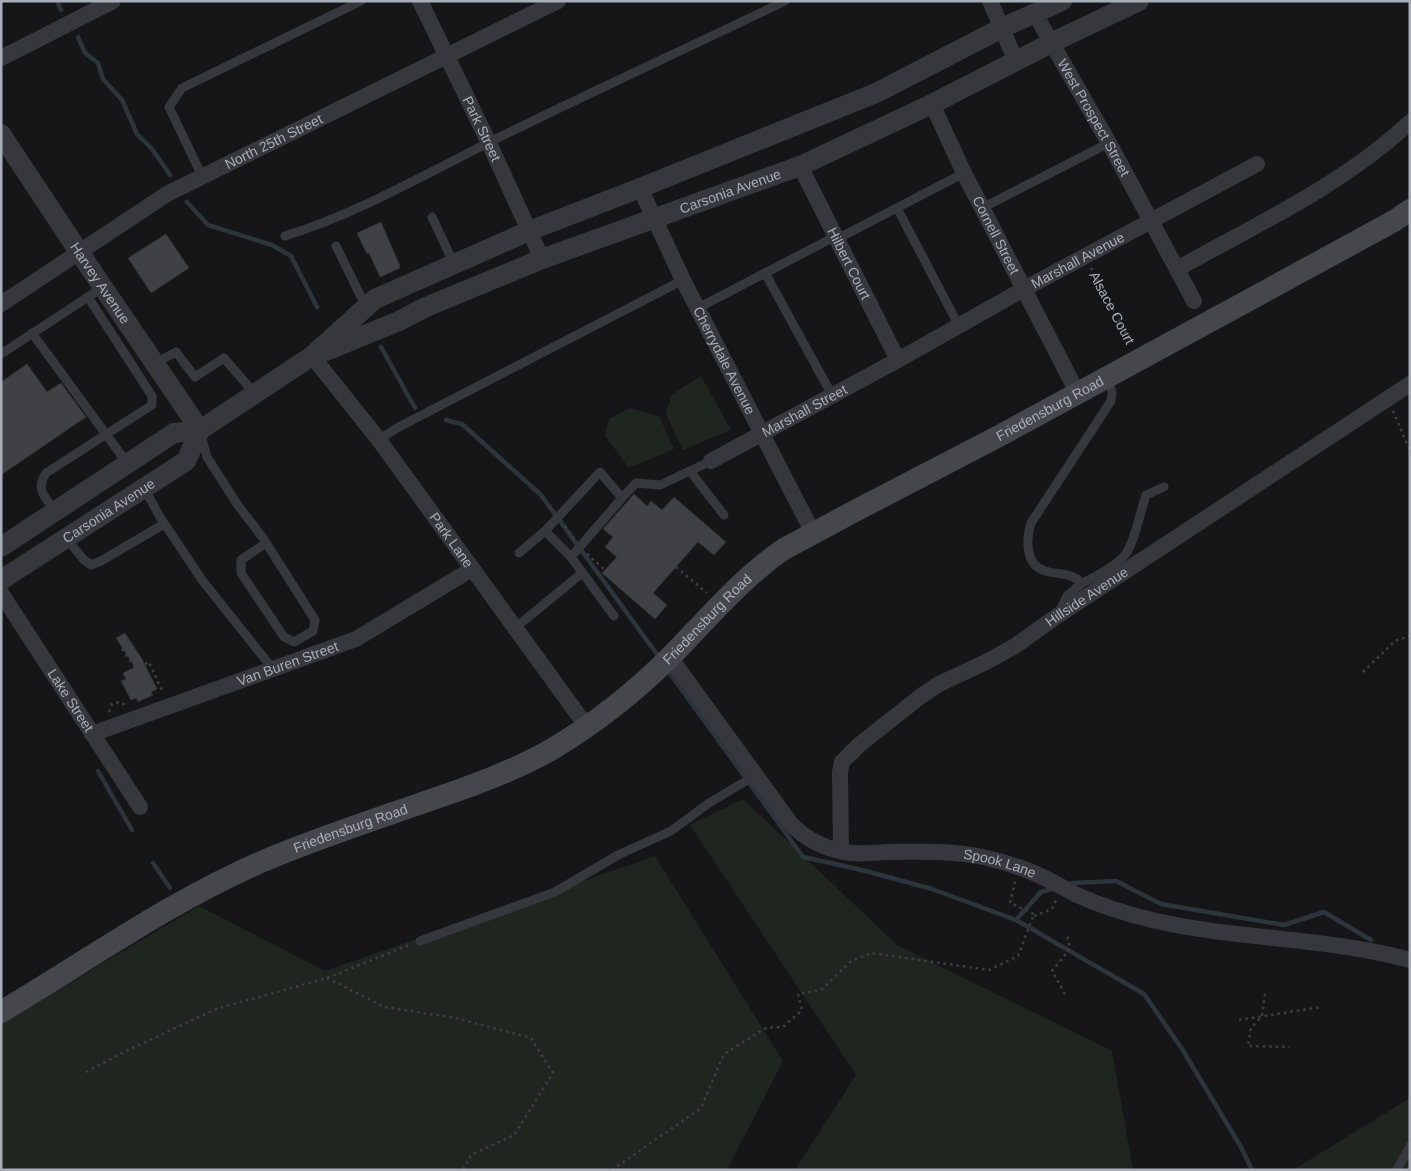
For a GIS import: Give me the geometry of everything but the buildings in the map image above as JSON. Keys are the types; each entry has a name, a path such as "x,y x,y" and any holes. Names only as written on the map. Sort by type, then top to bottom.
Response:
{"main road":[{"name":"Friedensburg Road","path":"1,1012 203,890 262,862 470,787 518,767 552,750 629,696 761,564 813,533 999,436 1394,221 1410,210"}],"street":[{"path":"1,58 113,1"},
{"name":"Park Street","path":"420,1 542,258"},
{"name":"North 25th Street","path":"1,304 167,194 558,1"},
{"path":"990,1 1016,61"},
{"name":"Carsonia Avenue","path":"1,547 174,433 200,430 255,394 312,356 375,299 529,231 876,93 1002,28 1062,1"},
{"name":"Carsonia Avenue","path":"312,356 399,321 426,307 542,258 800,166 932,104 1051,43 1139,1"},
{"name":"West Prospect Street","path":"1035,14 1151,220"},
{"name":"Cornell Street","path":"932,104 964,173 1077,392"},
{"path":"1177,269 1330,184 1381,147 1410,122"},
{"name":"Harvey Avenue","path":"1,134 79,252 95,292 155,363 200,430"},
{"name":"Marshall Avenue","path":"898,360 1084,256 1257,164"},
{"name":"Hilbert Court","path":"800,166 898,360"},
{"name":"Cherrydale Avenue","path":"640,188 683,280 813,533"},
{"path":"1151,220 1194,301"},
{"name":"Park Lane","path":"312,356 379,440 587,727"},
{"name":"Marshall Street","path":"712,460 898,360"},
{"name":"Hillside Avenue","path":"840,852 840,772 842,762 859,745 939,684 1015,646 1057,616 1410,384"},
{"name":"Carsonia Avenue","path":"1,580 186,461 200,430"},
{"name":"Van Buren Street","path":"92,734 356,639 472,569"},
{"name":"Lake Street","path":"1,593 140,807"},
{"name":"Spook Lane","path":"670,657 782,813 800,833 816,843 840,852 934,852 982,856 1047,879 1077,895 1149,920 1192,928 1334,945 1410,960"}],"lane":[{"path":"202,176 169,107 182,88 361,1"},
{"path":"285,236 322,224 417,180 488,143 785,1"},
{"path":"982,208 1108,143"},
{"path":"698,308 964,173"},
{"path":"896,208 959,326"},
{"path":"432,217 454,264"},
{"path":"336,246 366,307"},
{"path":"765,273 832,395"},
{"path":"379,440 395,428 683,280"},
{"path":"1,354 95,292 152,396 152,405 46,473 40,481 40,489 55,511"},
{"path":"32,333 127,464"},
{"path":"155,363 176,352 195,377 224,358 255,394"},
{"path":"1082,583 1074,576 1043,570 1032,562 1028,549 1028,534 1031,523 1111,401 1112,393 1108,377"},
{"path":"200,430 208,457 237,504 266,543 315,620 313,631 294,642 284,637 241,573 241,560 266,543"},
{"path":"571,557 636,483 660,485 712,460"},
{"path":"690,471 724,515"},
{"path":"519,553 545,531 600,472 622,498"},
{"path":"1057,616 1067,596 1082,583 1096,576 1125,555 1146,495 1164,487"},
{"path":"144,488 164,524 202,580 273,669"},
{"path":"66,538 84,560 91,565 101,562 164,524"},
{"path":"545,531 571,557 614,616"},
{"path":"515,628 582,573"},
{"path":"420,941 555,892 618,855 671,831 709,804 756,775"},
{"path":"1397,1170 1410,1146"}],"path":[{"name":"Alsace Court","path":"1084,256 1140,359"},
{"path":"1389,398 1396,421 1410,451"},
{"path":"563,524 579,544"},
{"path":"584,550 605,570"},
{"path":"676,567 720,605"},
{"path":"1363,672 1395,641 1410,636"},
{"path":"122,649 134,666 138,664 142,666 149,662 165,696"},
{"path":"108,717 112,704 119,702 134,709"},
{"path":"612,1170 701,1108 724,1054 766,1028 783,1027 802,1010 798,994 821,990 851,961 871,953 989,970 1018,956 1034,914 1010,903 1017,867"},
{"path":"1065,994 1052,971 1070,949 1068,933"},
{"path":"86,1072 216,1009 327,978 420,941"},
{"path":"327,978 385,1007 455,1018 532,1038 553,1073 514,1135 471,1154 463,1170"},
{"path":"1265,994 1262,1016 1251,1028 1248,1046 1290,1047"},
{"path":"1239,1020 1321,1007"}],"shaded area":[{"path":"701,376 731,430 683,450 666,414 672,394"},
{"path":"630,408 659,416 674,449 629,468 605,436 609,419"},
{"path":"743,799 897,945 1112,1051 1133,1170 795,1170 856,1075 690,825"},
{"path":"655,856 783,1061 727,1170 1,1170 1,1024 199,906 325,971"},
{"path":"1410,1098 1410,1170 1293,1170"}],"waterway":[{"path":"57,1 61,10"},
{"path":"78,37 85,53 98,63 103,79 122,100 137,134 152,149 170,175"},
{"path":"187,202 208,225 272,245 291,256 317,307"},
{"path":"381,347 415,408"},
{"path":"446,420 462,424 541,495 659,657"},
{"path":"666,668 803,857 862,870 932,889 1016,920 1041,892 1055,888"},
{"path":"98,771 132,830"},
{"path":"153,863 170,888"},
{"path":"1067,885 1073,883 1116,881 1161,904 1284,925 1324,912 1371,940"},
{"path":"1016,920 1144,994 1182,1049 1241,1147 1252,1170"}]}
